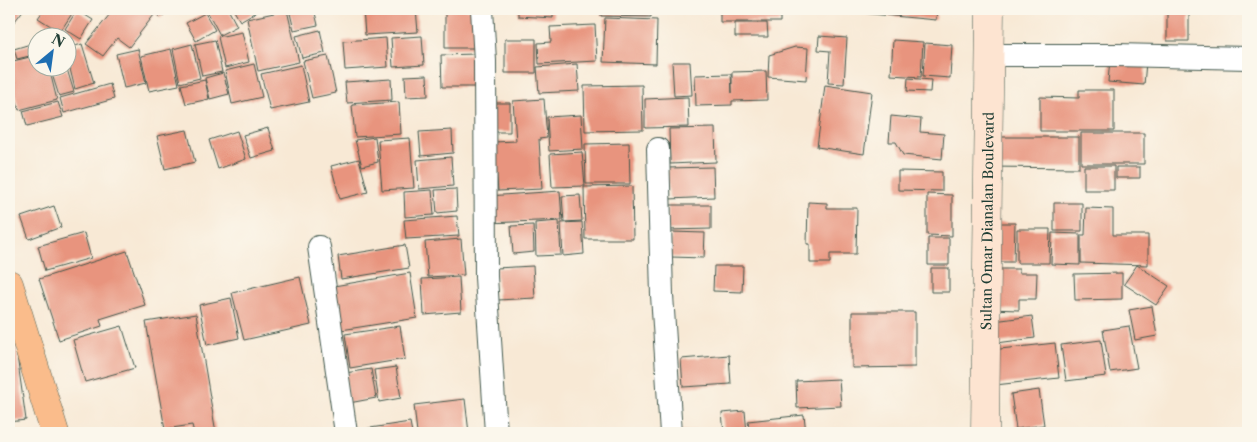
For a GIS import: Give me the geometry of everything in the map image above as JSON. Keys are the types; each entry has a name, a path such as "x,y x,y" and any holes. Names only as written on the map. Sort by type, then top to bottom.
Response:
{"main road":[{"name":"Sultan Omar Dianalan Boulevard","path":"985,433 990,9"},
{"path":"9,284 55,433"}],"street":[{"path":"482,9 485,61 486,277 496,433"},
{"path":"990,55 1248,58"},
{"path":"658,149 662,295 671,433"},
{"path":"319,247 346,433"}],"building":[{"path":"9,9 24,9 9,29"},
{"path":"40,9 75,9 63,28 54,28 38,18 43,11"},
{"path":"114,9 145,9 154,15 129,47 117,38 103,56 86,44"},
{"path":"150,9 169,9 161,18"},
{"path":"206,9 228,9 237,26 220,35"},
{"path":"233,9 261,9 240,21"},
{"path":"289,9 314,9 318,25 294,30"},
{"path":"363,9 416,9 418,32 365,35"},
{"path":"445,9 476,9 476,48 445,48"},
{"path":"518,9 553,9 553,18 518,16"},
{"path":"601,9 651,9 651,17 601,16"},
{"path":"720,9 780,9 780,22 720,22"},
{"path":"781,9 810,9 810,13 781,13"},
{"path":"861,9 937,9 936,20 861,13"},
{"path":"1167,9 1189,9 1189,41 1167,41"},
{"path":"77,10 93,20 81,39 78,37 78,28 66,28"},
{"path":"287,10 299,62 258,71 247,19"},
{"path":"205,13 215,30 196,41 186,23"},
{"path":"605,18 657,20 656,64 603,62"},
{"path":"735,23 767,23 768,37 735,37"},
{"path":"595,25 597,61 539,64 538,43 551,42 550,27"},
{"path":"320,30 325,53 302,58 296,36"},
{"path":"242,32 249,62 225,68 218,37"},
{"path":"422,36 424,65 393,67 391,38"},
{"path":"819,36 847,38 844,84 828,83 830,51 818,50"},
{"path":"386,38 388,67 345,70 343,41"},
{"path":"505,39 536,39 536,73 505,73"},
{"path":"215,40 222,72 202,76 195,44"},
{"path":"893,40 923,42 921,77 891,75"},
{"path":"925,43 952,45 950,78 923,76"},
{"path":"82,44 94,83 75,89 72,78 78,78 78,45"},
{"path":"192,44 200,78 180,83 173,49"},
{"path":"28,45 28,56 17,59 14,49"},
{"path":"795,47 808,48 806,80 768,77 769,55"},
{"path":"138,49 146,83 124,88 116,54"},
{"path":"171,49 179,85 149,91 141,56"},
{"path":"476,54 476,87 442,87 441,55"},
{"path":"328,56 336,93 312,98 303,61"},
{"path":"28,57 28,78 52,78 57,100 19,110 9,72 9,62"},
{"path":"1110,59 1146,62 1144,85 1108,82"},
{"path":"672,62 690,62 692,95 674,96"},
{"path":"254,64 262,97 232,104 225,71"},
{"path":"577,64 579,91 539,93 537,67"},
{"path":"301,65 309,102 270,110 261,74"},
{"path":"766,71 767,100 732,101 732,105 696,106 695,75 731,74 732,93 732,72"},
{"path":"223,73 229,94 210,99 205,78"},
{"path":"427,75 428,96 406,97 405,76"},
{"path":"53,78 70,78 74,92 59,96"},
{"path":"908,78 931,80 930,92 907,91"},
{"path":"391,79 392,100 347,103 345,82"},
{"path":"205,80 209,99 186,104 181,85"},
{"path":"110,84 114,99 64,113 60,98"},
{"path":"642,85 643,130 585,131 584,86"},
{"path":"825,85 872,92 864,154 817,147"},
{"path":"1079,90 1114,90 1114,131 1040,131 1040,97 1079,98"},
{"path":"688,97 689,127 645,128 645,99"},
{"path":"544,99 547,138 539,139 542,189 498,191 494,142 516,141 513,101"},
{"path":"58,102 63,117 27,126 23,111"},
{"path":"399,102 401,134 355,137 352,105"},
{"path":"487,103 510,103 510,132 488,132"},
{"path":"581,115 583,149 549,151 547,117"},
{"path":"891,116 921,119 920,132 944,134 942,159 903,155 896,142 889,142"},
{"path":"268,128 275,151 251,158 243,135"},
{"path":"715,128 716,162 670,164 669,129"},
{"path":"187,130 195,162 165,169 157,136"},
{"path":"452,130 453,153 421,156 419,132"},
{"path":"237,131 246,159 218,169 209,140"},
{"path":"1081,133 1144,133 1144,164 1081,164"},
{"path":"375,137 378,162 362,166 355,140"},
{"path":"989,137 1079,137 1079,168 989,167"},
{"path":"410,138 414,188 382,190 378,140"},
{"path":"629,143 630,184 586,184 585,144"},
{"path":"582,152 585,186 552,187 550,154"},
{"path":"451,157 453,186 419,189 417,160"},
{"path":"359,159 368,192 340,199 331,166"},
{"path":"1084,166 1114,166 1114,190 1084,190"},
{"path":"713,167 714,197 669,199 667,168"},
{"path":"1116,167 1140,167 1140,178 1116,178"},
{"path":"898,171 942,172 942,191 898,190"},
{"path":"632,186 633,239 585,239 584,187"},
{"path":"456,189 457,211 437,213 435,190"},
{"path":"432,190 434,215 405,217 404,192"},
{"path":"560,191 562,220 488,223 488,196"},
{"path":"927,194 952,195 952,236 927,235"},
{"path":"580,195 582,221 564,222 562,196"},
{"path":"808,202 827,203 827,208 857,208 856,254 830,254 830,263 810,263 810,244 807,244"},
{"path":"1054,203 1082,203 1082,231 1054,231"},
{"path":"668,205 711,205 711,229 668,230"},
{"path":"54,206 61,227 29,239 21,217"},
{"path":"1086,208 1113,209 1113,235 1148,235 1148,265 1081,263 1081,235 1085,235"},
{"path":"457,216 459,236 406,239 404,220"},
{"path":"559,221 561,255 536,256 535,223"},
{"path":"582,222 584,254 563,256 561,223"},
{"path":"992,223 1015,223 1014,262 992,262"},
{"path":"533,225 534,252 513,254 511,226"},
{"path":"1017,229 1050,229 1049,263 1017,263"},
{"path":"671,232 705,233 704,258 671,257"},
{"path":"84,233 91,258 45,271 38,246"},
{"path":"1052,233 1080,234 1080,265 1051,264"},
{"path":"928,238 949,238 949,265 928,265"},
{"path":"461,239 464,275 428,277 425,242"},
{"path":"405,245 409,268 341,279 338,256"},
{"path":"127,251 145,305 100,319 102,326 59,340 39,279"},
{"path":"1137,265 1169,286 1156,305 1124,284"},
{"path":"533,266 535,298 498,300 496,268"},
{"path":"714,266 743,266 742,292 713,291"},
{"path":"931,268 949,268 949,292 931,292"},
{"path":"990,269 1019,269 1019,273 1037,273 1036,299 1019,299 1019,310 989,309"},
{"path":"410,273 417,318 341,330 334,286"},
{"path":"1122,273 1122,299 1075,300 1074,274"},
{"path":"300,277 311,325 244,340 232,293"},
{"path":"459,277 461,312 424,315 422,279"},
{"path":"231,298 239,338 207,345 199,305"},
{"path":"1152,306 1157,336 1135,340 1129,310"},
{"path":"852,312 915,312 915,367 852,368"},
{"path":"196,314 216,433 194,433 192,425 165,429 146,322"},
{"path":"1032,316 1035,338 997,343 994,321"},
{"path":"122,326 135,368 85,382 73,340"},
{"path":"400,326 405,359 350,368 345,334"},
{"path":"1129,326 1137,368 1110,372 1103,330"},
{"path":"14,334 26,420 9,422 9,335"},
{"path":"1101,340 1106,376 1066,381 1061,345"},
{"path":"1055,343 1059,378 995,385 991,350"},
{"path":"729,355 731,384 683,387 681,359"},
{"path":"396,367 401,398 379,402 374,370"},
{"path":"371,369 376,398 349,403 345,373"},
{"path":"839,379 841,406 797,408 796,381"},
{"path":"1039,390 1044,425 1016,429 1011,394"},
{"path":"465,399 469,433 417,433 414,405"},
{"path":"745,411 747,433 724,433 722,413"},
{"path":"804,415 806,433 750,433 748,421"},
{"path":"410,422 412,433 357,433 357,430"},
{"path":"719,429 719,433 678,433 678,431"}]}
